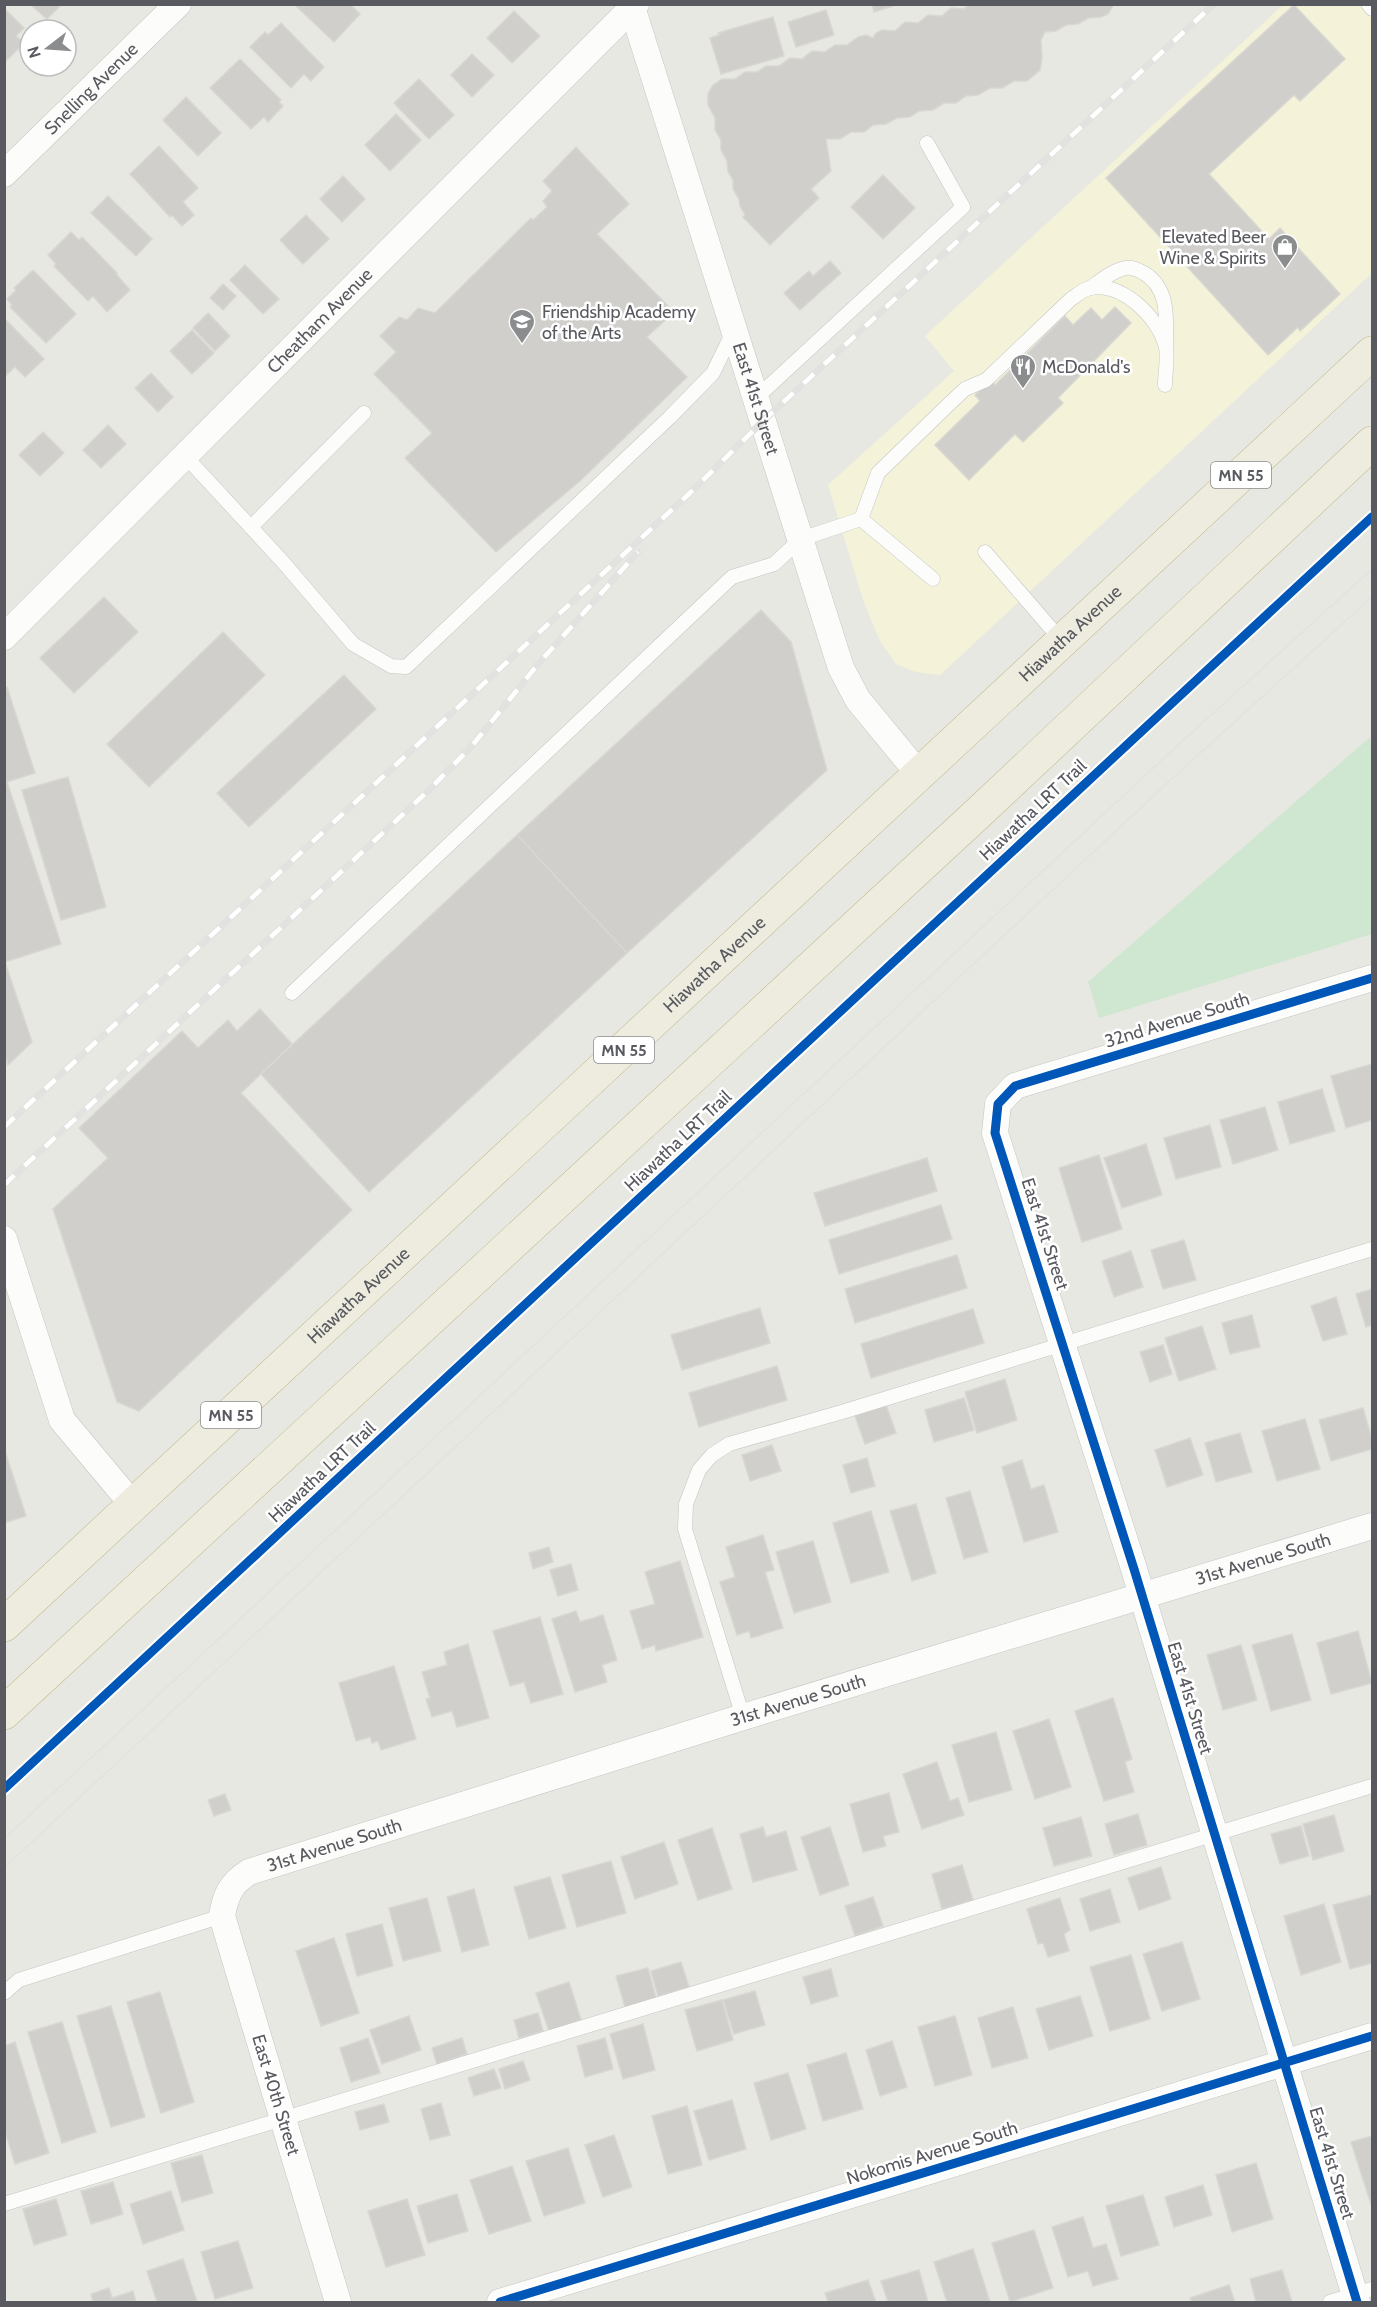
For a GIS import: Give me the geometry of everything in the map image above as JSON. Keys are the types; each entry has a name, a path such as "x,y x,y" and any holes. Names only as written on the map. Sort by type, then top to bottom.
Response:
{"highway":[{"name":"Hiawatha Avenue","path":"4,1625 1372,353"},
{"path":"4,1713 957,833 1372,443"}],"street":[{"name":"Snelling Avenue","path":"4,174 178,4"},
{"name":"East 41st Street","path":"633,6 841,668 858,700 919,774"},
{"name":"Cheatham Avenue","path":"4,637 186,457 633,6"},
{"name":"32nd Avenue South","path":"998,1104 1015,1086 1372,978"},
{"name":"East 41st Street","path":"998,1104 995,1133 1142,1596 1285,2063 1361,2296"},
{"path":"4,1239 62,1420 133,1505"},
{"name":"31st Avenue South","path":"222,1916 224,1902 230,1888 239,1878 249,1872 742,1717 1372,1526"},
{"name":"East 40th Street","path":"222,1916 338,2302"},
{"name":"Nokomis Avenue South","path":"500,2302 1372,2036"}],"lane":[{"path":"1368,4 1372,9"},
{"path":"756,398 963,207 927,143"},
{"path":"861,519 878,473 965,389 986,380 1071,299 1113,273 1126,268 1136,269 1156,283 1162,294 1166,308 1165,385"},
{"path":"1087,289 1102,288 1119,291 1138,303 1154,323 1166,347"},
{"path":"186,457 251,527 353,644 391,666 406,667 670,417 712,373 734,331"},
{"path":"251,527 364,413"},
{"path":"292,993 732,577 774,564 801,539 861,519"},
{"path":"861,519 933,579"},
{"path":"985,552 1062,641"},
{"path":"742,1717 685,1529 686,1504 699,1470 712,1455 729,1444 1063,1345 1372,1249"},
{"path":"4,2204 1372,1786"},
{"path":"4,1993 19,1980 222,1916"},
{"path":"1330,2302 1361,2296"}],"shaded area":[{"path":"1283,5 1372,5 1372,273 940,675 916,672 896,664 880,641 864,603 828,485 954,371 925,336"},
{"path":"1370,737 1372,934 1099,1018 1088,982"}],"building":[{"path":"30,4 62,4 48,18"},
{"path":"294,4 350,4 360,14 334,42"},
{"path":"872,4 893,4 893,6 874,12"},
{"path":"969,4 1114,4 1108,14 1101,17 1088,18 1078,24 1066,25 1056,31 1045,32 1041,40 1040,70 1027,81 1014,81 1002,88 990,88 978,95 966,96 956,103 944,103 933,110 919,111 910,117 873,125 864,132 851,132 840,139 826,139 831,171 811,189 819,198 770,245 743,217 745,215 733,189 733,180 721,150 721,140 715,130 715,118 708,105 708,94 713,85 722,79 735,79 745,72 757,72 766,66 779,66 790,58 802,59 812,51 825,52 835,45 847,45 858,37 866,35 873,38 882,30 895,31 905,22 918,23 928,15 942,16 951,8 964,9"},
{"path":"1294,5 1345,59 1300,101 1294,95 1209,174 1269,239 1280,228 1340,294 1300,331 1298,327 1268,355 1106,178"},
{"path":"4,8 18,22 16,36 18,49 5,62"},
{"path":"826,10 834,35 796,47 788,22"},
{"path":"514,11 540,36 512,63 487,38"},
{"path":"773,17 784,56 721,74 710,38 719,35 718,33"},
{"path":"281,23 324,67 311,81 304,74 291,88 250,47 265,32 268,35"},
{"path":"472,54 494,75 472,97 451,75"},
{"path":"240,59 281,100 279,102 283,106 268,122 264,117 251,129 210,88"},
{"path":"419,79 454,115 429,139 394,103"},
{"path":"186,97 221,133 198,156 163,120"},
{"path":"396,114 421,140 390,171 365,145"},
{"path":"159,146 198,188 183,202 194,215 182,226 172,215 170,217 130,174"},
{"name":"Friendship Academy of the Arts","path":"576,147 629,204 597,234 674,312 647,337 687,377 581,480 496,552 405,458 432,433 374,374 396,352 380,336 399,317 407,320 418,308 435,313 531,218 533,220 547,207 543,201 552,191 543,181"},
{"path":"883,175 915,208 883,239 851,207"},
{"path":"343,176 365,199 342,222 320,199"},
{"path":"108,196 152,239 136,256 91,213"},
{"path":"306,215 329,239 303,264 280,240"},
{"path":"71,232 79,240 82,237 130,290 107,312 93,296 88,301 54,266 56,264 48,255"},
{"path":"830,261 841,273 800,310 784,293 809,271 813,276"},
{"path":"245,265 279,299 263,314 230,280"},
{"path":"33,270 76,314 46,343 10,307 12,305 7,299 16,290 14,288"},
{"path":"223,284 236,296 223,310 210,298"},
{"name":"McDonald's","path":"1115,307 1131,323 1058,398 1063,403 1023,442 1015,434 969,480 935,445 980,401 975,395 991,380 995,385 1065,316 1073,325 1091,308 1102,320"},
{"path":"208,313 230,336 215,351 193,328"},
{"path":"4,318 44,359 25,377 15,367 4,377"},
{"path":"192,330 214,353 192,374 170,351"},
{"path":"151,373 173,397 158,412 135,388"},
{"path":"108,425 126,444 101,468 83,450"},
{"path":"43,432 64,453 40,476 19,455"},
{"path":"104,597 138,632 74,693 40,658"},
{"path":"761,610 791,642 827,770 627,953 517,835"},
{"path":"223,632 265,675 149,787 107,744"},
{"path":"344,675 376,709 249,827 217,793"},
{"path":"7,687 35,773 7,782 61,944 5,962 32,1042 8,1065 4,1053 4,689"},
{"path":"68,777 106,907 61,920 22,790"},
{"path":"517,835 627,953 369,1192 261,1074"},
{"path":"260,1009 292,1044 241,1093 352,1210 139,1411 117,1402 53,1209 108,1158 79,1128 182,1031 198,1048 228,1020 237,1031"},
{"path":"1372,1064 1372,1120 1346,1128 1331,1076"},
{"path":"1322,1089 1335,1131 1290,1144 1278,1102"},
{"path":"1265,1107 1278,1150 1233,1164 1220,1120"},
{"path":"1210,1125 1221,1167 1176,1179 1164,1138"},
{"path":"1146,1144 1162,1195 1122,1208 1104,1158"},
{"path":"1099,1155 1122,1229 1082,1242 1059,1168"},
{"path":"927,1158 937,1191 825,1226 814,1193"},
{"path":"941,1205 952,1239 839,1274 829,1240"},
{"path":"1184,1240 1196,1280 1163,1289 1151,1250"},
{"path":"1131,1251 1143,1287 1114,1297 1102,1261"},
{"path":"957,1255 967,1288 855,1323 845,1289"},
{"path":"1372,1289 1372,1325 1366,1327 1356,1294"},
{"path":"1336,1297 1347,1334 1323,1341 1311,1306"},
{"path":"760,1308 770,1343 682,1370 671,1335"},
{"path":"973,1309 984,1343 871,1378 861,1344"},
{"path":"1252,1315 1260,1347 1230,1354 1222,1323"},
{"path":"1202,1326 1216,1369 1179,1381 1165,1338"},
{"path":"1163,1345 1172,1374 1150,1382 1140,1352"},
{"path":"777,1366 787,1400 699,1427 689,1393"},
{"path":"1005,1379 1017,1420 977,1433 965,1392"},
{"path":"964,1398 974,1430 934,1442 925,1410"},
{"path":"886,1405 896,1433 865,1444 855,1416"},
{"path":"1363,1408 1372,1439 1372,1449 1331,1461 1319,1420"},
{"path":"1305,1419 1320,1469 1277,1481 1262,1431"},
{"path":"1240,1433 1252,1472 1216,1482 1205,1443"},
{"path":"1190,1438 1203,1475 1167,1487 1155,1450"},
{"path":"772,1445 781,1471 750,1481 742,1455"},
{"path":"4,1448 26,1516 4,1523"},
{"path":"867,1458 875,1486 851,1493 843,1465"},
{"path":"1022,1460 1031,1489 1044,1485 1058,1532 1024,1542 1002,1467"},
{"path":"970,1491 988,1552 964,1559 946,1498"},
{"path":"916,1504 936,1573 912,1581 890,1511"},
{"path":"871,1511 889,1572 851,1583 833,1523"},
{"path":"763,1535 774,1570 765,1572 783,1628 751,1638 749,1631 737,1635 720,1582 735,1577 726,1547"},
{"path":"813,1541 831,1602 794,1613 776,1552"},
{"path":"549,1547 553,1562 533,1569 529,1553"},
{"path":"680,1561 703,1637 656,1651 655,1645 642,1649 630,1611 655,1604 645,1572"},
{"path":"571,1564 578,1590 558,1596 550,1570"},
{"path":"576,1611 580,1622 603,1615 617,1660 602,1665 607,1682 575,1692 552,1619"},
{"path":"540,1617 563,1694 531,1703 524,1682 510,1686 493,1631"},
{"path":"1358,1631 1372,1683 1331,1694 1317,1643"},
{"path":"1292,1634 1311,1700 1271,1711 1252,1645"},
{"path":"468,1644 489,1718 457,1727 452,1711 432,1717 426,1699 430,1698 422,1672 447,1665 444,1652"},
{"path":"1241,1645 1257,1700 1223,1710 1207,1655"},
{"path":"394,1666 416,1739 381,1750 378,1741 372,1743 370,1737 356,1741 339,1683"},
{"path":"1113,1698 1132,1759 1125,1762 1134,1792 1104,1801 1075,1711"},
{"path":"1049,1719 1071,1787 1035,1799 1013,1731"},
{"path":"996,1732 1012,1790 969,1802 952,1745"},
{"path":"937,1762 950,1801 958,1798 964,1815 922,1829 903,1774"},
{"path":"889,1793 899,1832 883,1836 886,1846 863,1852 850,1804"},
{"path":"225,1794 231,1810 214,1816 208,1800"},
{"path":"1138,1814 1147,1845 1114,1855 1105,1824"},
{"path":"1334,1815 1344,1851 1313,1860 1303,1824"},
{"path":"1081,1817 1092,1856 1054,1866 1043,1828"},
{"path":"1301,1826 1309,1856 1280,1864 1271,1834"},
{"path":"763,1827 766,1837 786,1831 797,1870 753,1882 740,1834"},
{"path":"830,1827 849,1885 820,1895 801,1837"},
{"path":"712,1828 732,1889 698,1900 678,1840"},
{"path":"664,1842 678,1884 635,1899 621,1857"},
{"path":"611,1861 626,1913 577,1927 562,1875"},
{"path":"962,1865 973,1900 942,1909 932,1874"},
{"path":"1161,1867 1171,1899 1139,1910 1128,1878"},
{"path":"550,1877 566,1928 529,1939 514,1887"},
{"path":"474,1889 489,1945 462,1952 447,1897"},
{"path":"1110,1889 1120,1922 1090,1931 1080,1899"},
{"path":"1372,1895 1372,1963 1350,1969 1333,1905"},
{"path":"873,1897 883,1926 855,1936 845,1906"},
{"path":"427,1898 441,1951 403,1961 389,1908"},
{"path":"1060,1898 1070,1930 1064,1934 1069,1951 1048,1957 1043,1943 1038,1944 1027,1909"},
{"path":"1324,1904 1341,1962 1301,1975 1284,1916"},
{"path":"382,1924 393,1966 357,1976 346,1934"},
{"path":"334,1938 359,2013 321,2026 296,1951"},
{"path":"1182,1942 1200,1999 1162,2011 1143,1954"},
{"path":"1131,1955 1150,2019 1110,2031 1090,1967"},
{"path":"681,1962 689,1987 658,1996 651,1971"},
{"path":"648,1968 656,1998 625,2007 616,1976"},
{"path":"831,1969 838,1996 811,2004 803,1977"},
{"path":"569,1982 581,2020 549,2031 536,1993"},
{"path":"755,1991 765,2025 734,2034 723,2000"},
{"path":"160,1992 194,2102 161,2113 127,2002"},
{"path":"1080,1996 1093,2036 1049,2050 1036,2009"},
{"path":"722,2000 733,2040 697,2051 685,2010"},
{"path":"111,2006 145,2117 111,2127 77,2016"},
{"path":"1013,2007 1028,2058 992,2068 978,2018"},
{"path":"538,2013 543,2031 519,2038 514,2020"},
{"path":"409,2016 421,2050 382,2064 370,2030"},
{"path":"955,2016 972,2075 935,2086 918,2027"},
{"path":"62,2022 96,2132 62,2143 28,2032"},
{"path":"643,2024 655,2070 623,2079 610,2034"},
{"path":"368,2038 380,2073 351,2082 340,2048"},
{"path":"462,2038 467,2054 437,2064 432,2048"},
{"path":"605,2038 613,2069 585,2077 577,2046"},
{"path":"892,2041 907,2087 880,2096 866,2050"},
{"path":"15,2042 49,2153 15,2164 4,2128 4,2046"},
{"path":"846,2053 863,2109 823,2121 807,2065"},
{"path":"523,2061 530,2080 505,2089 499,2069"},
{"path":"494,2069 501,2088 474,2096 468,2078"},
{"path":"788,2073 806,2129 771,2140 754,2083"},
{"path":"732,2100 746,2149 709,2160 694,2111"},
{"path":"441,2103 450,2135 430,2140 421,2109"},
{"path":"384,2104 389,2122 360,2130 355,2112"},
{"path":"687,2106 702,2165 668,2174 652,2116"},
{"path":"614,2135 632,2187 603,2197 585,2145"},
{"path":"1372,2136 1372,2203 1371,2204 1351,2142"},
{"path":"568,2148 585,2203 544,2216 526,2161"},
{"path":"202,2155 213,2193 182,2202 171,2163"},
{"path":"1256,2163 1273,2219 1232,2232 1216,2175"},
{"path":"512,2166 531,2221 489,2234 470,2180"},
{"path":"113,2182 123,2214 91,2224 81,2191"},
{"path":"1203,2185 1212,2215 1174,2227 1165,2197"},
{"path":"171,2191 184,2230 143,2244 130,2204"},
{"path":"457,2194 468,2231 428,2243 417,2206"},
{"path":"1143,2195 1159,2245 1121,2256 1106,2206"},
{"path":"56,2199 67,2235 34,2245 23,2209"},
{"path":"407,2199 425,2255 386,2267 368,2211"},
{"path":"1083,2217 1093,2248 1106,2244 1118,2279 1093,2286 1088,2271 1068,2277 1052,2227"},
{"path":"1034,2230 1053,2288 1010,2302 992,2243"},
{"path":"238,2241 253,2288 215,2299 201,2252"},
{"path":"973,2249 990,2302 947,2302 934,2262"},
{"path":"183,2259 197,2302 157,2302 147,2271"},
{"path":"919,2270 928,2302 888,2302 881,2281"},
{"path":"1282,2270 1292,2302 1256,2302 1250,2279"},
{"path":"868,2280 876,2302 828,2302 825,2293"},
{"path":"1229,2285 1235,2302 1192,2302 1190,2298"},
{"path":"109,2288 112,2298 133,2291 136,2302 93,2302 91,2294"}],"tram line":[{"path":"4,1839 1165,757 1372,569"},
{"path":"4,1868 1175,776 1372,597"}],"railway":[{"path":"4,1127 690,493 763,421 1214,4"},
{"path":"4,1185 428,791 471,747 539,663 638,552"}],"cycle path":[{"name":"Hiawatha LRT Trail","path":"4,1789 1372,517"},
{"path":"1357,2302 1134,1569 995,1133 998,1104 1015,1086 1372,978"},
{"path":"500,2302 1372,2036"}],"place":[{"name":"Elevated Beer Wine & Spirits","path":"1285,270"},
{"name":"Friendship Academy of the Arts","path":"522,345"},
{"name":"McDonald's","path":"1023,390"}]}
